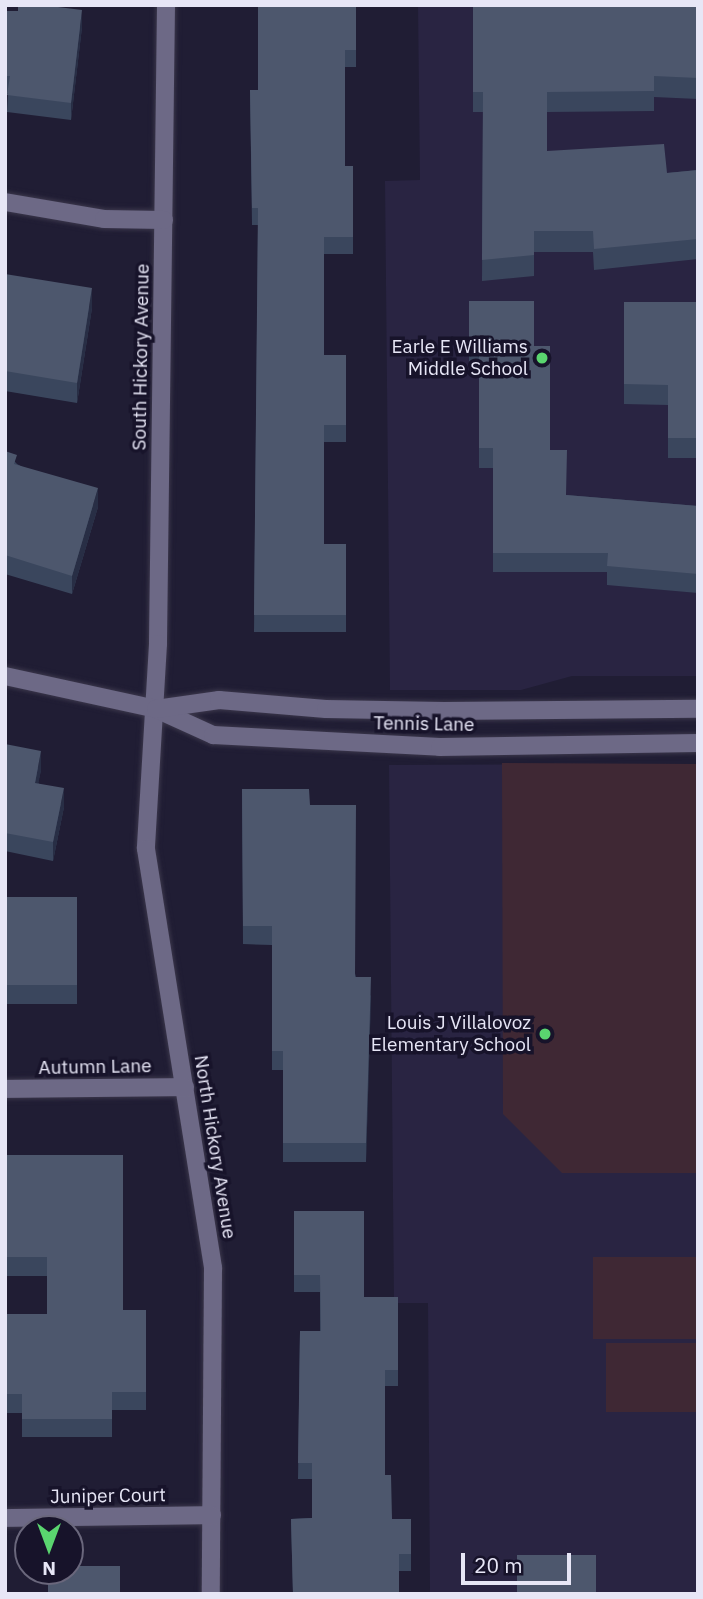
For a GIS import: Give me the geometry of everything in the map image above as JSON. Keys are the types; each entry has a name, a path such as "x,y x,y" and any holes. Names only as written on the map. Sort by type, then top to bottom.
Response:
{"street":[{"name":"South Hickory Avenue","path":"156,709 166,5"},
{"path":"5,202 104,219 164,220"},
{"name":"Tennis Lane","path":"5,677 156,709 213,735 324,743 440,747 698,743"},
{"name":"Tennis Lane","path":"156,709 219,700 418,711 698,709"},
{"name":"North Hickory Avenue","path":"156,709 145,849 213,1268 211,1594"},
{"name":"Autumn Lane","path":"5,1089 185,1087"},
{"name":"Juniper Court","path":"5,1518 212,1515"}],"shaded area":[{"name":"Earle E Williams Middle School","path":"418,5 698,5 698,676 572,676 521,690 390,690 385,181 420,180"},
{"path":"502,763 698,764 698,1173 562,1173 503,1114"},
{"name":"Louis J Villalovoz Elementary School","path":"698,764 698,1594 430,1594 428,1303 394,1303 389,765"},
{"path":"593,1257 698,1257 698,1339 593,1339"},
{"path":"606,1343 698,1343 698,1412 606,1412"}],"building":[{"path":"18,5 82,10 71,103 7,95 10,76 5,76 5,11 18,11"},
{"path":"258,5 356,5 356,50 345,50 345,166 353,166 353,237 324,237 324,355 346,355 346,425 324,425 324,544 346,544 346,615 254,615 258,208 252,208 250,90 258,90"},
{"path":"473,5 698,5 698,78 654,76 654,91 547,92 547,151 664,144 667,173 698,170 698,239 594,249 593,231 534,231 534,255 482,260 483,92 473,92"},
{"path":"5,274 92,288 77,383 5,371"},
{"path":"469,301 534,301 534,346 550,346 550,450 567,450 566,495 698,506 698,574 607,566 608,553 493,553 493,448 479,448 479,345 469,345"},
{"path":"624,302 698,302 698,438 668,438 668,385 624,384"},
{"path":"5,451 17,455 14,464 98,488 72,576 5,555"},
{"path":"5,744 41,751 35,783 64,788 53,842 5,833"},
{"path":"242,789 309,789 310,805 356,805 355,977 371,977 366,1143 283,1143 283,1051 272,1051 272,926 243,926"},
{"path":"5,897 77,897 77,985 5,985"},
{"path":"5,1155 123,1155 123,1310 146,1310 146,1392 112,1392 112,1419 22,1419 22,1394 5,1394 5,1314 47,1314 47,1257 5,1257"},
{"path":"294,1211 364,1211 364,1297 398,1297 398,1370 385,1370 385,1475 391,1475 392,1519 411,1519 411,1554 399,1554 399,1594 293,1594 291,1519 312,1518 312,1463 298,1463 300,1331 321,1331 320,1275 294,1275"},
{"path":"517,1555 596,1555 596,1594 517,1594"},
{"path":"84,1566 120,1566 120,1594 48,1594 48,1585 84,1585"}],"place":[{"name":"Earle E Williams Middle School","path":"542,358"},
{"name":"Louis J Villalovoz Elementary School","path":"545,1034"}]}
